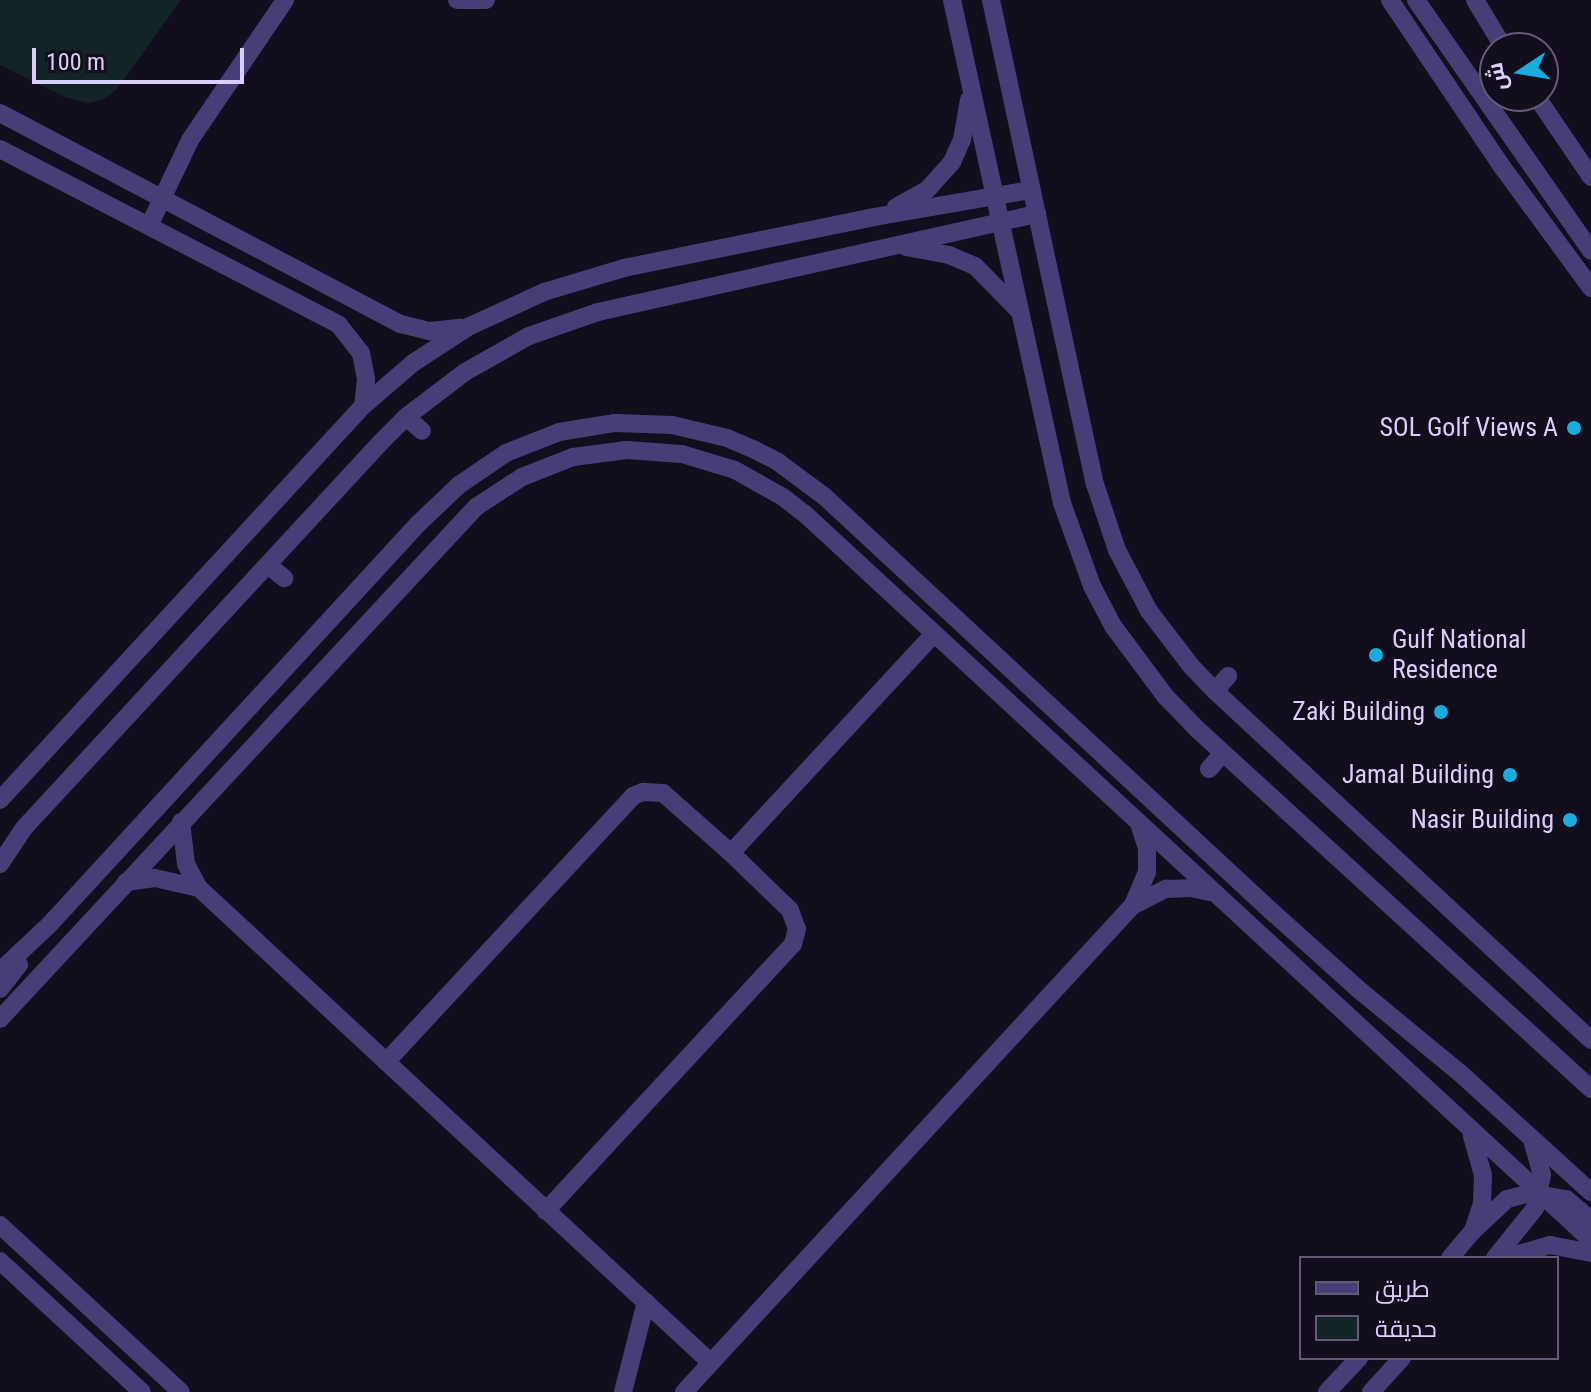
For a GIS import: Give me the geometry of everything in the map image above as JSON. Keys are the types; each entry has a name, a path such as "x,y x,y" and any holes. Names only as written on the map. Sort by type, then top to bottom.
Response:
{"street":[{"path":"457,0 486,0"},
{"path":"952,0 1062,503 1092,586 1138,663 1166,697 1223,753 1591,1089"},
{"path":"991,0 1095,484 1109,528 1149,611 1191,666 1215,691 1591,1040"},
{"path":"1390,0 1494,155 1591,288"},
{"path":"1416,0 1591,251"},
{"path":"1475,0 1494,32"},
{"path":"149,226 190,140 284,2"},
{"path":"874,217 917,196 945,172 962,140 971,89"},
{"path":"1547,112 1591,177"},
{"path":"0,113 401,324 430,331 468,327"},
{"path":"1574,153 1591,142"},
{"path":"0,149 329,319 348,332 358,344 365,366 363,406"},
{"path":"0,800 363,406 413,363 468,327 505,308 584,278 874,217 1031,190"},
{"path":"0,864 24,828 406,417 446,385 496,353 563,323 1037,214"},
{"path":"895,245 949,255 975,266 1020,312"},
{"path":"406,417 422,431"},
{"path":"0,971 50,924 418,524 459,485 506,453 559,432 615,423 672,425 727,438 753,449 778,462 824,496 1270,910 1591,1192"},
{"path":"0,1019 455,525 510,483 573,457 614,451 655,450 709,460 735,470 760,482 805,514 1591,1240"},
{"path":"268,565 284,578"},
{"path":"731,853 934,634"},
{"path":"1215,691 1228,676"},
{"path":"1209,769 1223,753"},
{"path":"386,1062 633,796 643,792 663,793 731,853 790,910 797,929 793,944 546,1211"},
{"path":"181,822 186,864 199,888 711,1363"},
{"path":"684,1392 1133,905 1144,884 1148,860 1140,825"},
{"path":"126,882 155,878 199,888"},
{"path":"1133,905 1166,889 1191,888 1214,894"},
{"path":"0,989 50,924"},
{"path":"1469,1130 1483,1175 1482,1203 1473,1231"},
{"path":"1497,1256 1531,1216 1539,1194 1541,1167 1530,1137"},
{"path":"1452,1256 1507,1199 1539,1194 1566,1199 1591,1220"},
{"path":"0,1225 181,1392"},
{"path":"1512,1256 1550,1245 1591,1253"},
{"path":"0,1261 142,1392"},
{"path":"623,1392 646,1302"},
{"path":"1327,1392 1357,1360"},
{"path":"1371,1392 1400,1360"}],"green space":[{"path":"0,0 181,0 117,89 102,100 88,103 65,97 0,65"}],"place":[{"name":"SOL Golf Views A","path":"1574,428"},
{"name":"Gulf National Residence","path":"1376,655"},
{"name":"Zaki Building","path":"1441,712"},
{"name":"Jamal Building","path":"1510,775"},
{"name":"Nasir Building","path":"1570,820"}]}
